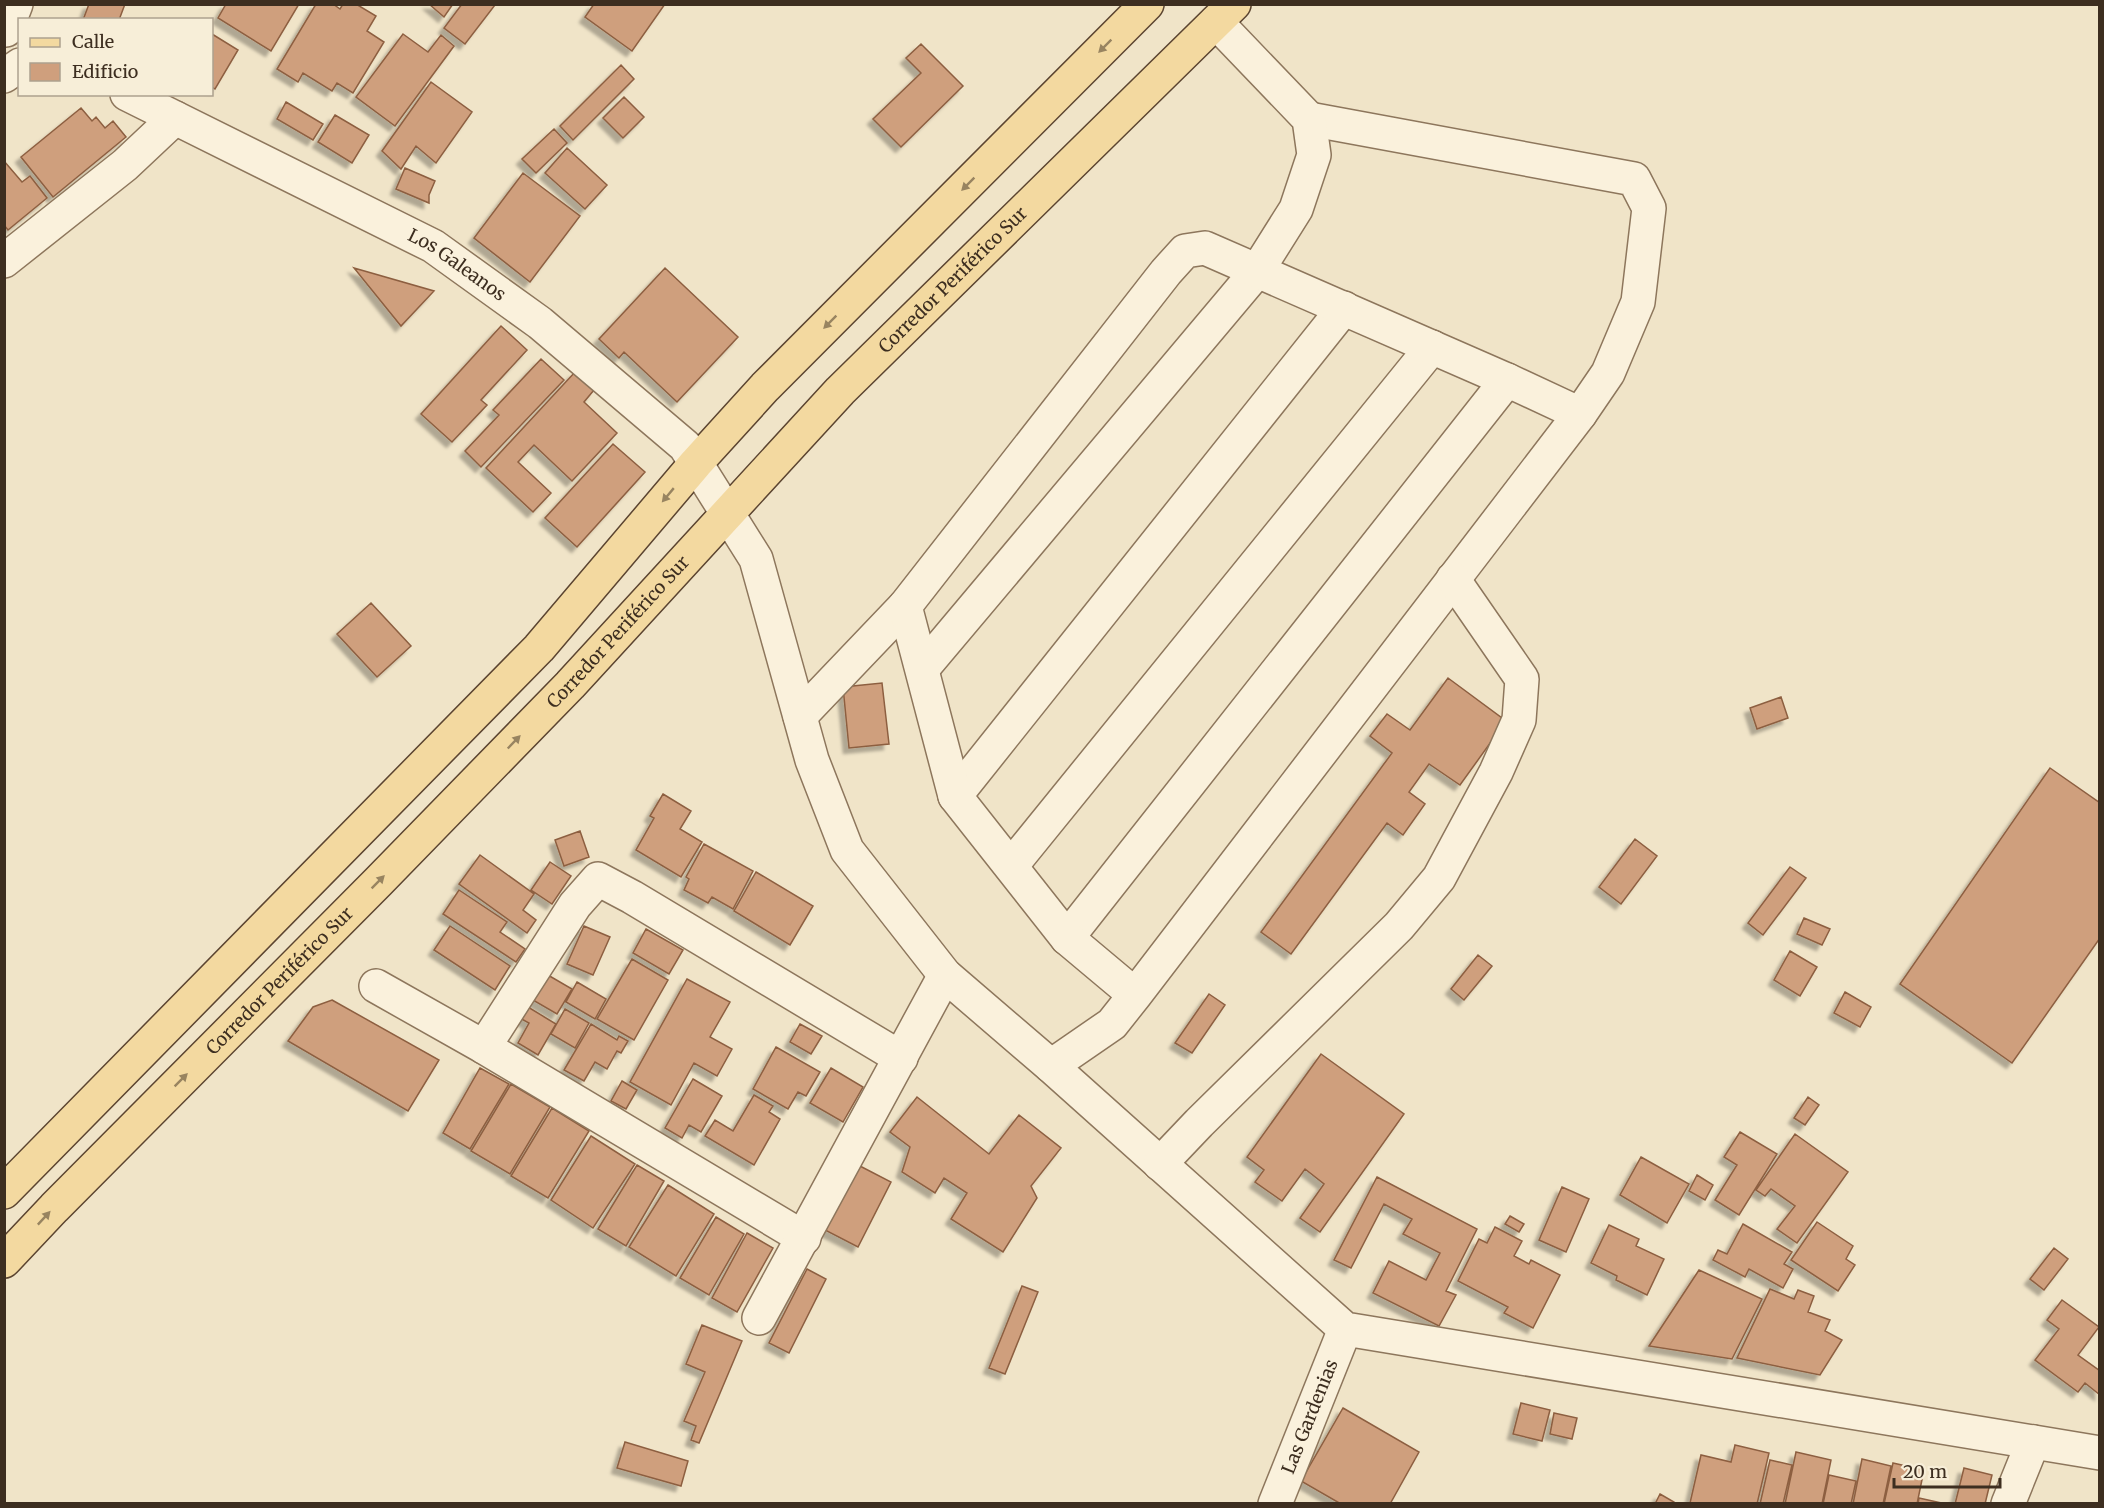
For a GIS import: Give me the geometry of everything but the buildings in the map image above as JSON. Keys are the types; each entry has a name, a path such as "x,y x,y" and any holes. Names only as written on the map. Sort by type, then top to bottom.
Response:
{"main road":[{"path":"4,1192 539,648 696,463 765,387 1147,4"},
{"name":"Corredor Periférico Sur","path":"4,1261 553,702 840,391 1225,13"}],"street":[{"path":"922,668 1257,271 1296,208 1314,155 1309,119 1225,13"},
{"path":"4,76 18,66"},
{"name":"Los Galeanos","path":"131,96 433,246 540,323 685,446 756,559 812,760 847,850 945,975 1051,1066 1345,1329"},
{"path":"4,261 125,165 175,118"},
{"path":"1051,1066 1112,1024 1135,995 1580,414 1608,373 1638,302 1649,208 1634,179 1309,119"},
{"path":"800,716 905,606 1159,281 1185,251 1205,248 1508,380 1580,414"},
{"path":"955,796 1344,308"},
{"path":"1011,866 1431,347"},
{"path":"1067,938 1508,380"},
{"path":"1161,1164 1199,1123 1399,926 1439,878 1496,772 1519,720 1522,679 1453,579"},
{"path":"905,606 955,796 1067,938 1135,995"},
{"path":"484,1047 575,905 598,879 901,1058"},
{"path":"759,1318 945,975"},
{"path":"376,986 484,1047 804,1238"},
{"path":"1345,1329 2100,1453"},
{"name":"Las Gardenias","path":"1275,1503 1345,1329"},
{"path":"2008,1503 2033,1442"}]}
